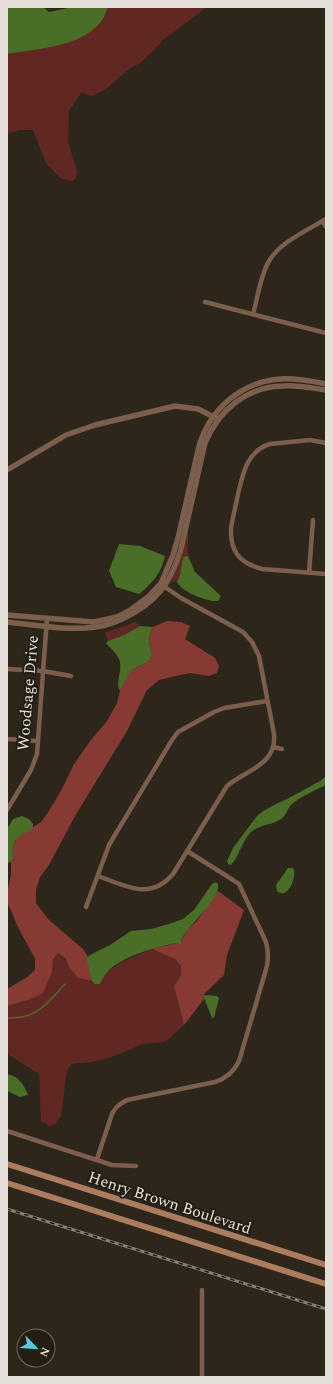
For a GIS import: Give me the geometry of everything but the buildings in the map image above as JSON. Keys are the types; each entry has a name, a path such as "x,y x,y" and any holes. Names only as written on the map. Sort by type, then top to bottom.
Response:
{"main road":[{"name":"Henry Brown Boulevard","path":"7,1164 326,1265"},
{"name":"Henry Brown Boulevard","path":"7,1183 326,1284"}],"street":[{"path":"253,314 265,270 273,254 281,247 324,220 326,227"},
{"path":"205,302 326,334"},
{"path":"7,622 70,628 95,627 130,616 145,605 162,585 176,564 181,549 205,443 215,418 227,401 240,392 266,381 286,379 326,384"},
{"path":"215,418 239,399 269,387 291,386 326,390"},
{"path":"7,470 66,435 95,425 175,406 198,409 215,418"},
{"path":"326,443 310,440 270,444 257,450 252,455 244,469 230,537 236,553 242,561 252,566 262,569 326,574"},
{"path":"309,572 313,520"},
{"path":"7,615 94,622 117,616 138,605 162,585"},
{"path":"98,876 132,888 148,890 164,884 173,874 227,786 235,779 263,763 271,753 274,746 274,734 259,656 248,636 181,598 162,585"},
{"name":"Woodsage Drive","path":"7,810 35,761 38,741 47,618"},
{"path":"7,669 43,671 71,676"},
{"path":"86,907 109,845 178,732 224,708 267,701"},
{"path":"7,739 38,741"},
{"path":"274,746 282,750"},
{"path":"97,1160 112,1114 114,1110 122,1103 127,1100 215,1082 232,1073 239,1061 267,969 268,957 266,942 239,884 187,851"},
{"path":"7,1131 119,1166 136,1166"},
{"path":"202,1290 202,1377"}],"shaded area":[{"path":"7,7 43,7 49,12 73,7 108,7 102,20 92,30 80,38 51,47 7,54"},
{"path":"108,7 205,7 201,12 163,40 140,63 129,69 105,90 92,96 81,93 69,111 68,142 77,171 76,178 72,181 62,179 47,165 33,130 20,130 7,134 7,54 66,43 106,15"},
{"path":"188,531 188,556 183,558 180,575 177,582 171,581 181,557"},
{"path":"119,544 140,546 165,556 162,567 156,577 139,594 116,587 109,571"},
{"path":"188,556 195,572 221,596 218,601 195,596 180,586 177,582 180,575 183,557"},
{"path":"135,621 140,626 124,635 108,641 105,632 128,625"},
{"path":"167,621 181,622 190,626 185,639 215,658 219,666 217,673 209,676 190,673 159,680 147,690 127,731 75,816 49,865 40,877 36,890 36,903 48,919 84,950 88,957 92,981 78,978 69,967 66,959 58,953 53,959 52,972 43,993 28,1000 7,1006 7,989 26,978 35,970 35,959 8,904 8,889 11,875 11,862 13,859 13,845 17,838 41,822 47,814 62,789 74,764 107,721 117,703 120,691 129,673 131,670 148,662 152,655 149,641 153,627"},
{"path":"140,626 153,627 149,641 152,655 148,662 131,670 120,691 118,681 120,662 116,654 106,643"},
{"path":"326,776 326,785 294,802 281,819 257,828 250,833 234,861 231,865 228,864 227,861 233,848 257,816 263,811 320,781"},
{"path":"22,816 29,819 33,824 33,828 16,840 13,847 12,860 11,862 7,863 7,829 13,819"},
{"path":"288,868 293,868 294,878 287,892 281,893 277,891 276,885"},
{"path":"216,882 218,884 214,899 186,932 182,938 181,944 179,945 177,943 160,947 123,960 109,970 100,984 94,984 87,960 90,955 110,945 131,931 151,929 183,919 194,910 212,884"},
{"path":"218,891 244,910 227,955 224,975 203,995 204,999 184,1025 174,986 181,975 181,966 175,959 152,949 177,943 179,945 188,929 197,921"},
{"path":"152,949 175,959 181,966 181,975 174,986 184,1025 165,1042 142,1044 108,1058 92,1062 72,1064 67,1070 61,1116 55,1125 49,1126 41,1121 39,1074 9,1055 7,1049 7,1006 28,1000 52,972 53,959 58,953 64,958 79,978 90,981 94,984 108,971 121,962"},
{"path":"203,995 217,996 219,998 214,1018 212,1018"},
{"path":"7,1074 20,1081 28,1095 20,1097 7,1091"}],"waterway":[{"path":"7,1018 18,1018 34,1013 46,1004 65,984"}],"railway":[{"path":"7,1209 326,1309"}]}
